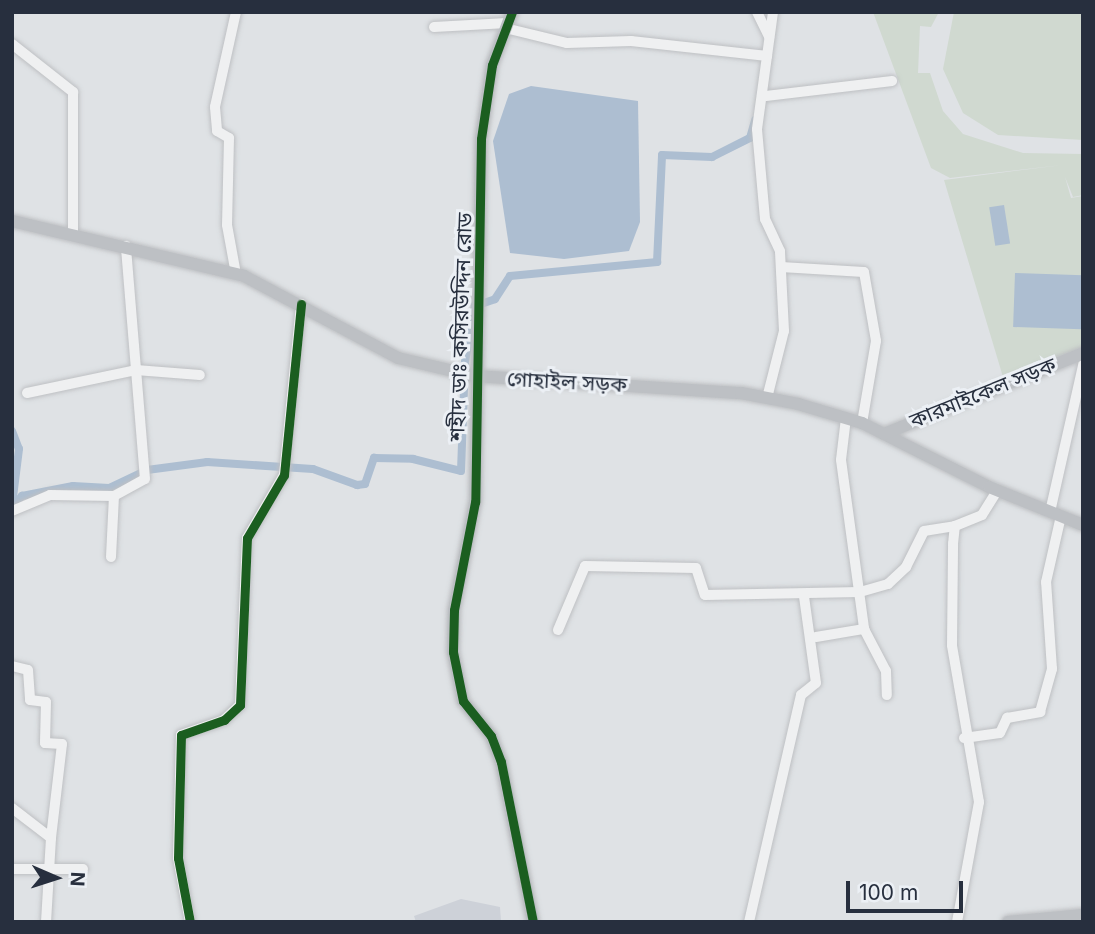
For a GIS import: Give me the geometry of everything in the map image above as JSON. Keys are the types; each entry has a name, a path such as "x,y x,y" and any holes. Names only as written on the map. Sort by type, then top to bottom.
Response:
{"street":[{"path":"236,12 215,107 217,131 229,138 226,225 236,274"},
{"path":"757,12 769,37"},
{"path":"767,398 784,331 781,267 765,219 757,129 766,96 773,12"},
{"path":"434,27 508,21 567,43 631,41 768,56"},
{"name":"শহীদ ডাঃ কসিরউদ্দিন রোড","path":"508,21 483,115 483,278 468,375 475,502 454,610 453,652 463,701 491,736 501,762 533,922"},
{"path":"12,44 73,92 73,232"},
{"path":"766,96 892,81"},
{"name":"গোহাইল সড়ক","path":"12,221 73,232 236,274 301,304 398,358 468,375 767,398 846,418 862,423 997,491 1083,525"},
{"path":"12,511 50,495 114,496 144,475 127,246"},
{"path":"781,267 864,272 876,341 862,423"},
{"path":"190,922 177,858 181,735 224,720 240,705 247,538 285,469 301,304"},
{"name":"কারমাইকেল সড়ক","path":"884,434 1083,353"},
{"path":"964,738 1000,733 1007,719 1040,712 1052,669 1046,582 1083,365"},
{"path":"27,393 136,370 200,375"},
{"path":"846,418 841,460 864,629 886,671 887,695"},
{"path":"558,630 585,566 696,568 705,595 804,597 860,592 888,584 906,567 924,531 955,526 982,515 997,491"},
{"path":"111,557 114,496"},
{"path":"955,526 949,616 964,738 979,802 957,922"},
{"path":"749,922 801,695 816,683 804,597"},
{"path":"816,637 864,629"},
{"path":"12,666 28,670 30,700 46,702 45,743 62,744 46,866 46,922"},
{"path":"12,808 51,838"},
{"path":"12,869 46,866 83,869"},
{"path":"1008,922 1083,915"}],"shaded area":[{"path":"873,12 939,12 931,27 920,26 918,73 930,73 943,111 963,134 1023,153 1083,154 1083,195 1073,197 1065,177 1071,198 1083,196 1083,347 1003,377 944,180 1062,165 950,178 931,168"},
{"path":"954,12 1083,12 1083,140 998,135 963,113 943,69"},
{"path":"461,899 500,907 501,922 416,922 414,916"}],"water":[{"path":"531,86 638,101 640,222 629,251 564,259 510,253 493,141 509,94"},
{"path":"1004,205 1010,244 995,246 989,207"},
{"path":"1015,273 1083,275 1081,329 1013,327"}],"waterway":[{"path":"12,507 22,496 73,486 109,488 147,470 207,462 313,469 357,485 365,484 374,458 413,459 461,471 465,362 475,306 495,299 510,276 657,262 662,155 712,157 750,138 755,120"},
{"path":"12,431 19,449 12,505"}],"cycle path":[{"path":"512,12 492,65 481,139 475,502 454,610 453,652 463,701 491,736 501,762 533,922"},
{"path":"190,922 178,858 181,735 224,720 240,705 247,538 284,475 301,304"}]}
